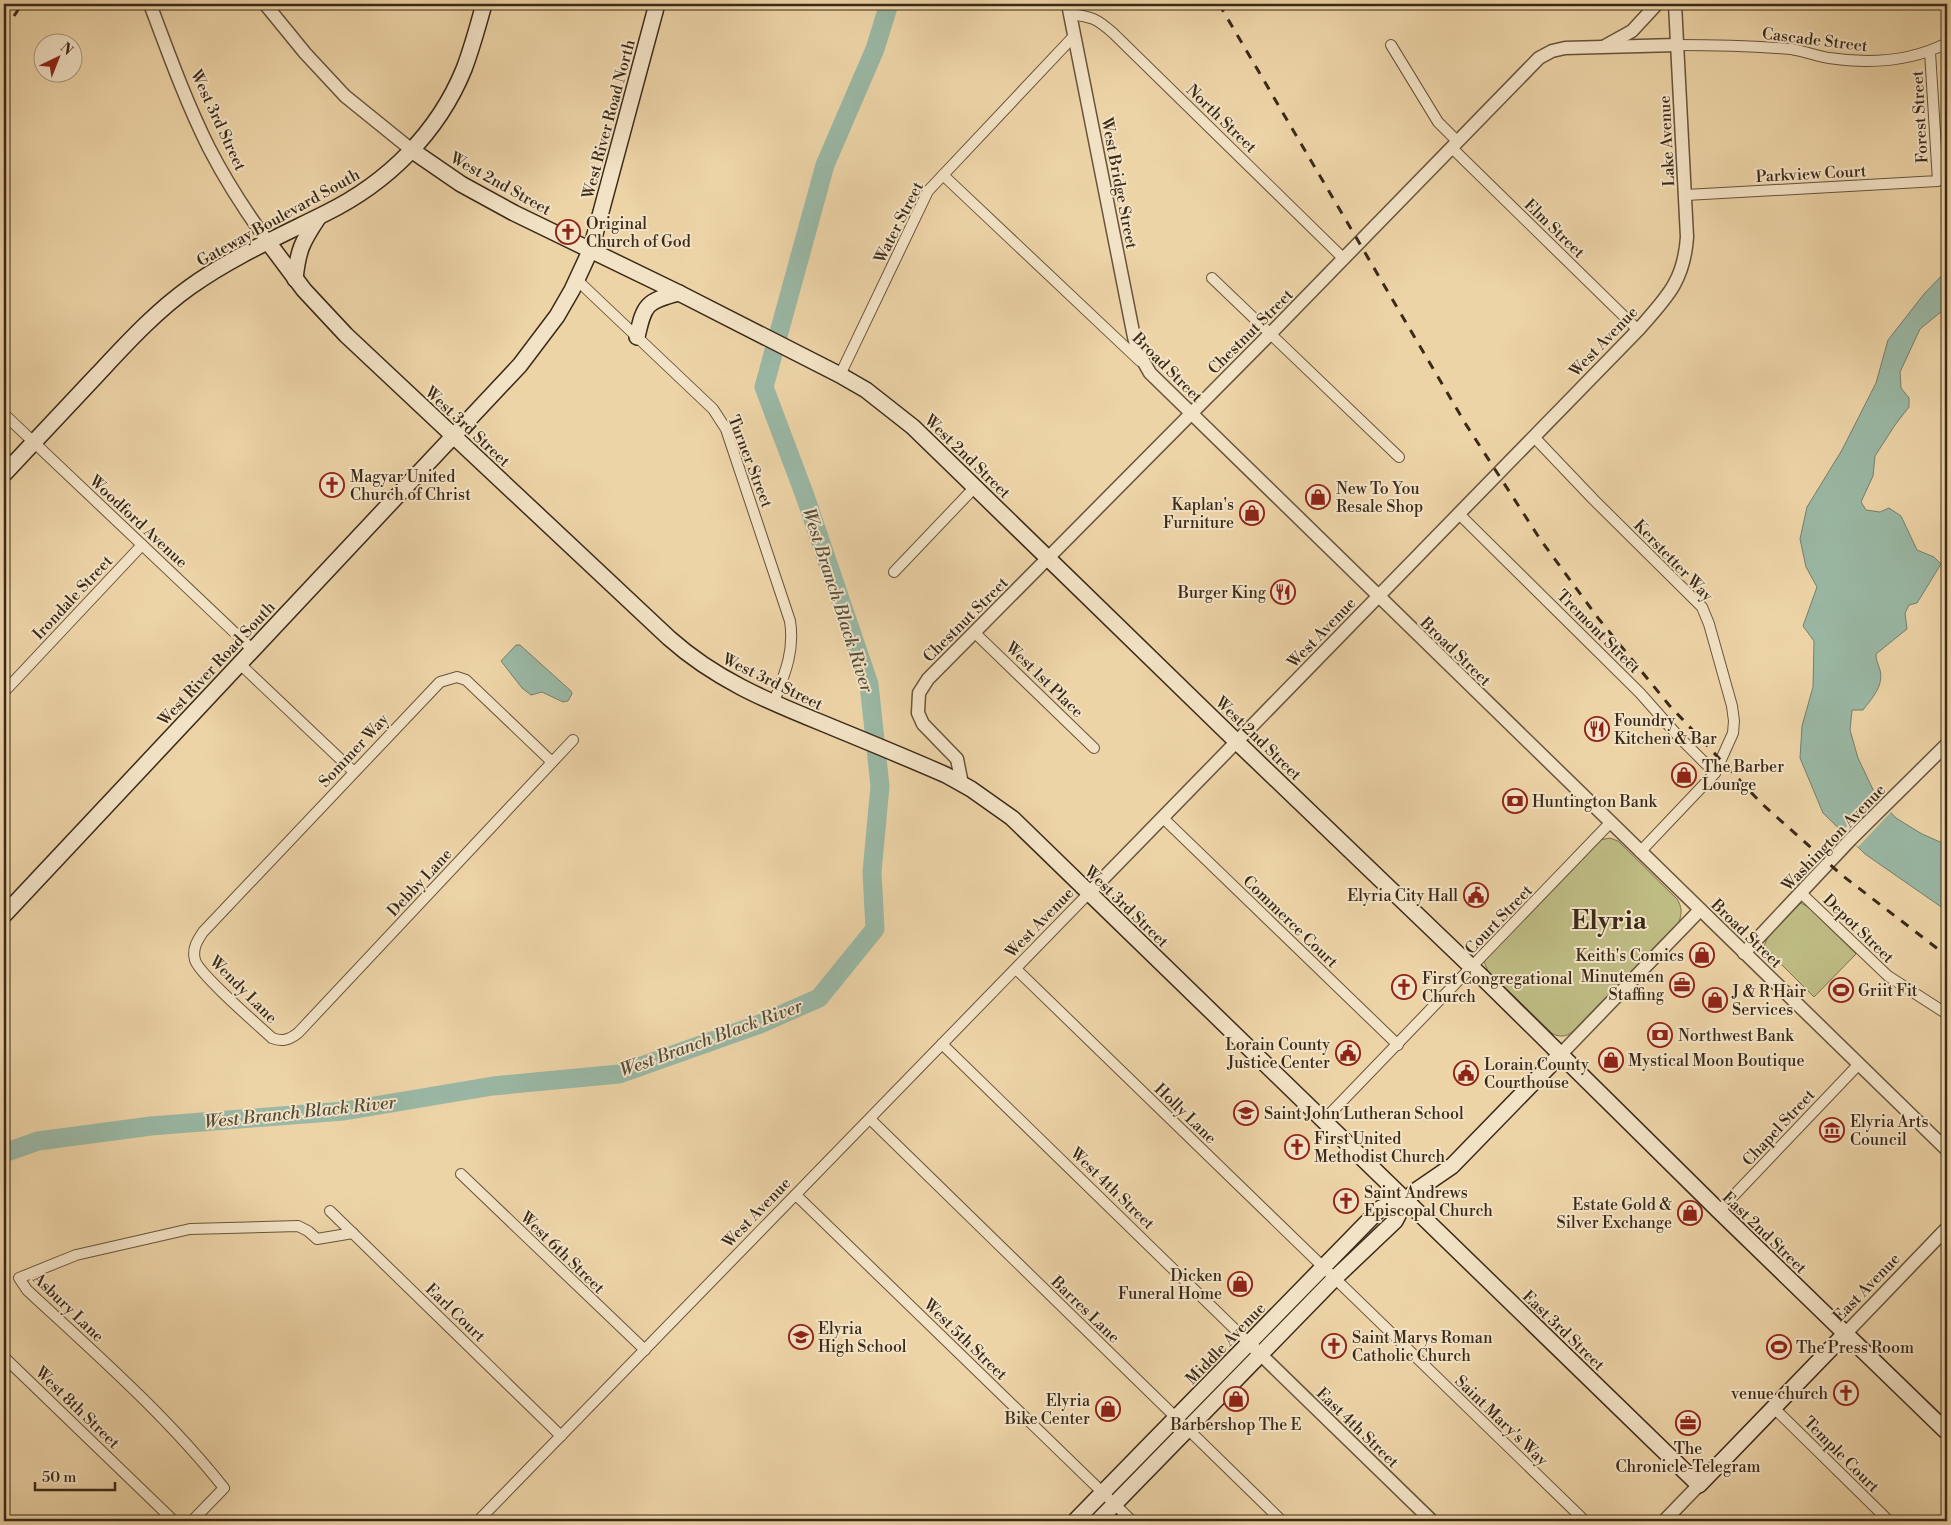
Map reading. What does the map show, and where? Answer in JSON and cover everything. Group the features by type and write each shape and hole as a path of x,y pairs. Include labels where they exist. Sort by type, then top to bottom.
{"main road":[{"name":"Gateway Boulevard South","path":"4,474 134,336 161,310 190,287 222,266 350,201 370,188 412,151 440,114 460,78 472,48 484,4"},
{"name":"West River Road North","path":"454,436 540,341 557,316 577,280 591,250 657,4"},
{"name":"West 2nd Street","path":"412,151 461,184 514,213 679,293 840,375 866,390 900,416 1561,1054"},
{"path":"295,279 301,244 319,217"},
{"name":"West 3rd Street","path":"268,242 295,279 346,335 675,644 714,673 738,687 773,704 922,764 983,796 1012,818 1406,1200"},
{"path":"637,337 642,316 649,304 679,293"},
{"name":"West River Road South","path":"4,915 454,436"},
{"name":"Middle Avenue","path":"1098,1521 1261,1355 1381,1208 1406,1200 1452,1166 1561,1054"},
{"name":"East 2nd Street","path":"1561,1054 1719,1211 1947,1432"},
{"name":"East 3rd Street","path":"1406,1200 1699,1485"},
{"name":"Middle Avenue","path":"1075,1521 1249,1343 1329,1273"},
{"name":"East Avenue","path":"1699,1485 1845,1334"}],"street":[{"name":"West 3rd Street","path":"150,4 183,89 209,148 239,202 268,242"},
{"name":"West 2nd Street","path":"266,4 305,52 345,96 412,151"},
{"path":"1603,47 1632,30 1657,4"},
{"name":"Lake Avenue","path":"1675,4 1686,195 1686,250 1680,276"},
{"name":"West Bridge Street","path":"1069,9 1134,337 1146,366"},
{"name":"North Street","path":"1069,9 1101,22 1344,259"},
{"name":"Water Street","path":"840,375 926,196 943,175 1074,36"},
{"name":"Cascade Street","path":"1677,45 1737,45 1794,50 1828,58 1862,61 1900,60 1930,52 1947,43"},
{"name":"Elm Street","path":"1391,45 1438,122 1455,145 1638,330"},
{"name":"Chestnut Street","path":"962,784 957,759 923,724 918,713 917,702 923,684 1271,334 1539,58 1552,51 1565,48 1677,45"},
{"name":"Forest Street","path":"1930,52 1938,181"},
{"name":"Broad Street","path":"943,175 1146,366 1157,381 1947,1150"},
{"name":"Parkview Court","path":"1686,195 1938,181"},
{"name":"West Avenue","path":"485,1519 561,1436 644,1350 1638,330 1670,294 1680,276"},
{"path":"1212,278 1399,457"},
{"name":"Turner Street","path":"577,280 713,409 726,429 784,598 790,621 792,638 790,657 773,704"},
{"name":"Woodford Avenue","path":"4,414 253,650"},
{"name":"Kerstetter Way","path":"1534,437 1594,500 1693,598 1705,613 1724,676 1734,721 1732,733 1715,773 1640,852"},
{"path":"894,572 975,487"},
{"name":"Tremont Street","path":"1459,514 1634,686 1679,737 1715,773"},
{"name":"Irondale Street","path":"4,692 142,545"},
{"name":"West 1st Place","path":"975,633 1094,748"},
{"path":"240,664 354,772"},
{"name":"Sommer Way","path":"194,950 196,942 204,932 436,684 443,680 460,677 469,683 552,762"},
{"name":"Debby Lane","path":"283,1040 298,1033 573,740"},
{"name":"Washington Avenue","path":"1744,953 1850,840 1947,744"},
{"name":"Commerce Court","path":"1163,818 1398,1045"},
{"name":"Court Street","path":"1323,1121 1610,823"},
{"name":"Depot Street","path":"1801,893 1888,976 1947,1014"},
{"name":"Middle Avenue","path":"1561,1054 1700,910"},
{"name":"Wendy Lane","path":"194,950 196,963 201,971 272,1038 283,1040"},
{"name":"Holly Lane","path":"1016,969 1329,1273"},
{"name":"West 4th Street","path":"942,1044 1261,1355"},
{"name":"Chapel Street","path":"1719,1211 1859,1064"},
{"name":"Barres Lane","path":"870,1119 1282,1521"},
{"name":"West 6th Street","path":"461,1174 644,1350"},
{"name":"West 5th Street","path":"796,1195 1132,1521"},
{"name":"Earl Court","path":"330,1210 561,1436"},
{"name":"Asbury Lane","path":"192,1521 224,1488 171,1428 27,1290 19,1278 76,1255 190,1229 293,1226 306,1229 317,1239 353,1233"},
{"name":"East Avenue","path":"1845,1334 1947,1228"},
{"name":"Saint Mary's Way","path":"1329,1273 1584,1521"},
{"name":"East 4th Street","path":"1261,1355 1432,1521"},
{"name":"West 8th Street","path":"4,1357 174,1521"},
{"name":"Temple Court","path":"1774,1408 1888,1521"},
{"name":"East Avenue","path":"1664,1521 1699,1485"}],"shaded area":[{"path":"1947,270 1947,307 1920,329 1900,372 1901,388 1909,398 1909,407 1875,456 1873,476 1861,502 1866,510 1880,512 1889,508 1901,516 1917,550 1934,557 1941,564 1917,603 1909,605 1905,613 1907,629 1876,654 1881,676 1879,687 1863,710 1852,710 1850,730 1858,758 1877,798 1896,818 1922,834 1947,845 1947,911 1865,854 1823,813 1800,758 1802,726 1813,687 1814,641 1803,626 1817,587 1806,567 1800,539 1807,507 1842,450 1876,383 1888,340 1924,294"},
{"path":"516,645 520,645 571,691 572,694 568,701 563,702 542,692 531,695 522,688 501,661"},
{"path":"1610,838 1618,841 1677,899 1681,907 1680,919 1570,1034 1558,1036 1553,1034 1488,971 1484,962 1600,840"},
{"path":"1801,903 1808,907 1856,954 1814,997 1782,965 1769,963 1764,955 1767,939 1780,923"}],"pier":[{"path":"1878,796 1892,811 1858,847 1842,831"}],"waterway":[{"name":"West Branch Black River","path":"4,1153 38,1141 151,1126 344,1111 493,1086 619,1074 760,1024 819,998 875,929 872,872 880,786 869,684 805,496 764,387 825,165 875,49 889,4"}],"railway":[{"path":"4,31 22,4"},
{"path":"1219,4 1465,423 1540,539 1598,618 1669,705 1762,804 1843,876 1947,956"}],"place":[{"name":"Original Church of God","path":"568,232"},
{"name":"Magyar United Church of Christ","path":"332,485"},
{"name":"New To You Resale Shop","path":"1318,497"},
{"name":"Kaplan's Furniture","path":"1252,513"},
{"name":"Burger King","path":"1283,592"},
{"name":"Foundry Kitchen & Bar","path":"1597,729"},
{"name":"The Barber Lounge","path":"1684,775"},
{"name":"Huntington Bank","path":"1515,801"},
{"name":"Elyria City Hall","path":"1476,895"},
{"name":"Keith's Comics","path":"1702,955"},
{"name":"Minutemen Staffing","path":"1682,985"},
{"name":"First Congregational Church","path":"1404,987"},
{"name":"Griit Fit","path":"1841,990"},
{"name":"J & R Hair Services","path":"1715,1000"},
{"name":"Northwest Bank","path":"1660,1035"},
{"name":"Lorain County Justice Center","path":"1348,1053"},
{"name":"Mystical Moon Boutique","path":"1611,1060"},
{"name":"Lorain County Courthouse","path":"1466,1073"},
{"name":"Saint John Lutheran School","path":"1246,1113"},
{"name":"Elyria Arts Council","path":"1832,1130"},
{"name":"First United Methodist Church","path":"1297,1147"},
{"name":"Saint Andrews Episcopal Church","path":"1346,1201"},
{"name":"Estate Gold & Silver Exchange","path":"1690,1213"},
{"name":"Dicken Funeral Home","path":"1240,1284"},
{"name":"Elyria High School","path":"801,1337"},
{"name":"Saint Marys Roman Catholic Church","path":"1334,1346"},
{"name":"The Press Room","path":"1779,1347"},
{"name":"venue church","path":"1846,1393"},
{"name":"Barbershop The E","path":"1236,1399"},
{"name":"Elyria Bike Center","path":"1108,1409"},
{"name":"The Chronicle-Telegram","path":"1688,1423"}],"district":[{"name":"Elyria","path":"1609,920"}]}
